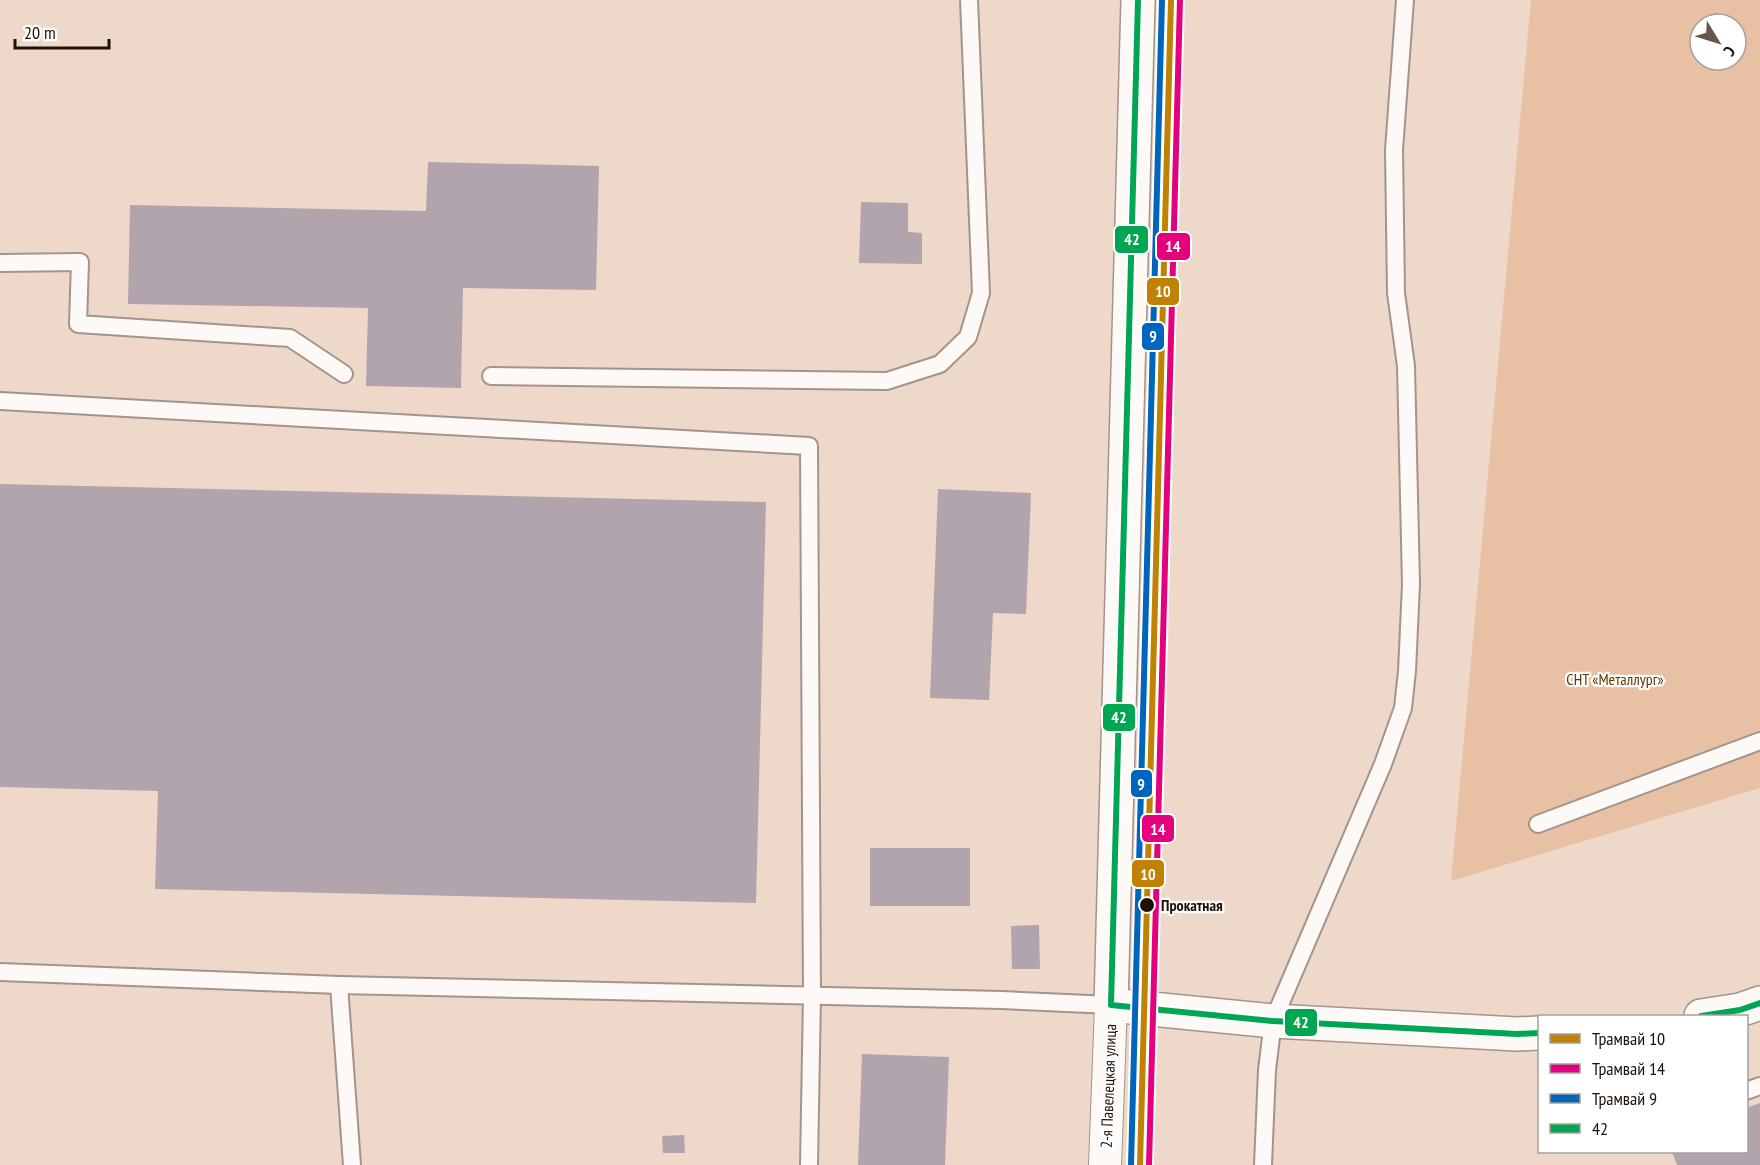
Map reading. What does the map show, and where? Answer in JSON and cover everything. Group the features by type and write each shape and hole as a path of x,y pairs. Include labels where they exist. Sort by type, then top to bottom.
{"main road":[{"name":"2-я Павелецкая улица","path":"1111,1005 1138,0"},
{"path":"1712,1015 1740,1010 1760,1003"},
{"path":"1111,1005 1272,1021 1517,1034 1538,1033"}],"street":[{"name":"2-я Павелецкая улица","path":"1105,1165 1111,1005"}],"lane":[{"path":"490,376 887,381 940,364 968,337 981,293 969,0"},
{"path":"1263,1165 1267,1070 1272,1021 1383,764 1403,708 1411,584 1406,366 1396,293 1394,150 1405,0"},
{"path":"0,263 80,262 78,324 290,338 344,374"},
{"path":"0,401 809,446 812,995 809,1165"},
{"path":"1538,824 1760,741"},
{"path":"0,972 339,985 812,995 1111,1005"},
{"path":"339,985 352,1165"}],"green space":[{"name":"СНТ «Металлург»","path":"1531,0 1760,0 1760,788 1451,881"}],"building":[{"path":"428,162 599,166 596,290 463,288 461,388 366,386 368,308 128,304 130,205 426,211"},
{"path":"861,202 908,203 908,232 922,233 922,264 859,263"},
{"path":"0,484 766,502 756,903 155,889 158,791 0,787"},
{"path":"938,489 1031,493 1026,614 993,613 989,700 930,698"},
{"path":"870,848 970,848 970,906 870,906"},
{"path":"1039,925 1040,969 1012,969 1011,926"},
{"path":"862,1054 949,1057 945,1165 858,1165"},
{"path":"1760,1103 1760,1165 1677,1165 1672,1153 1748,1153 1748,1107"},
{"path":"684,1135 685,1153 663,1153 662,1136"}],"tram line":[{"name":"9","path":"1131,1165 1162,0"},
{"name":"10","path":"1140,1165 1171,0"},
{"name":"14","path":"1149,1165 1180,0"}],"transit line":[{"name":"42","path":"1138,0 1111,1005 1273,1021 1517,1034 1538,1033"},
{"name":"42","path":"1708,1015 1740,1010 1760,1003"}],"place":[{"name":"Прокатная","path":"1147,905"}]}
